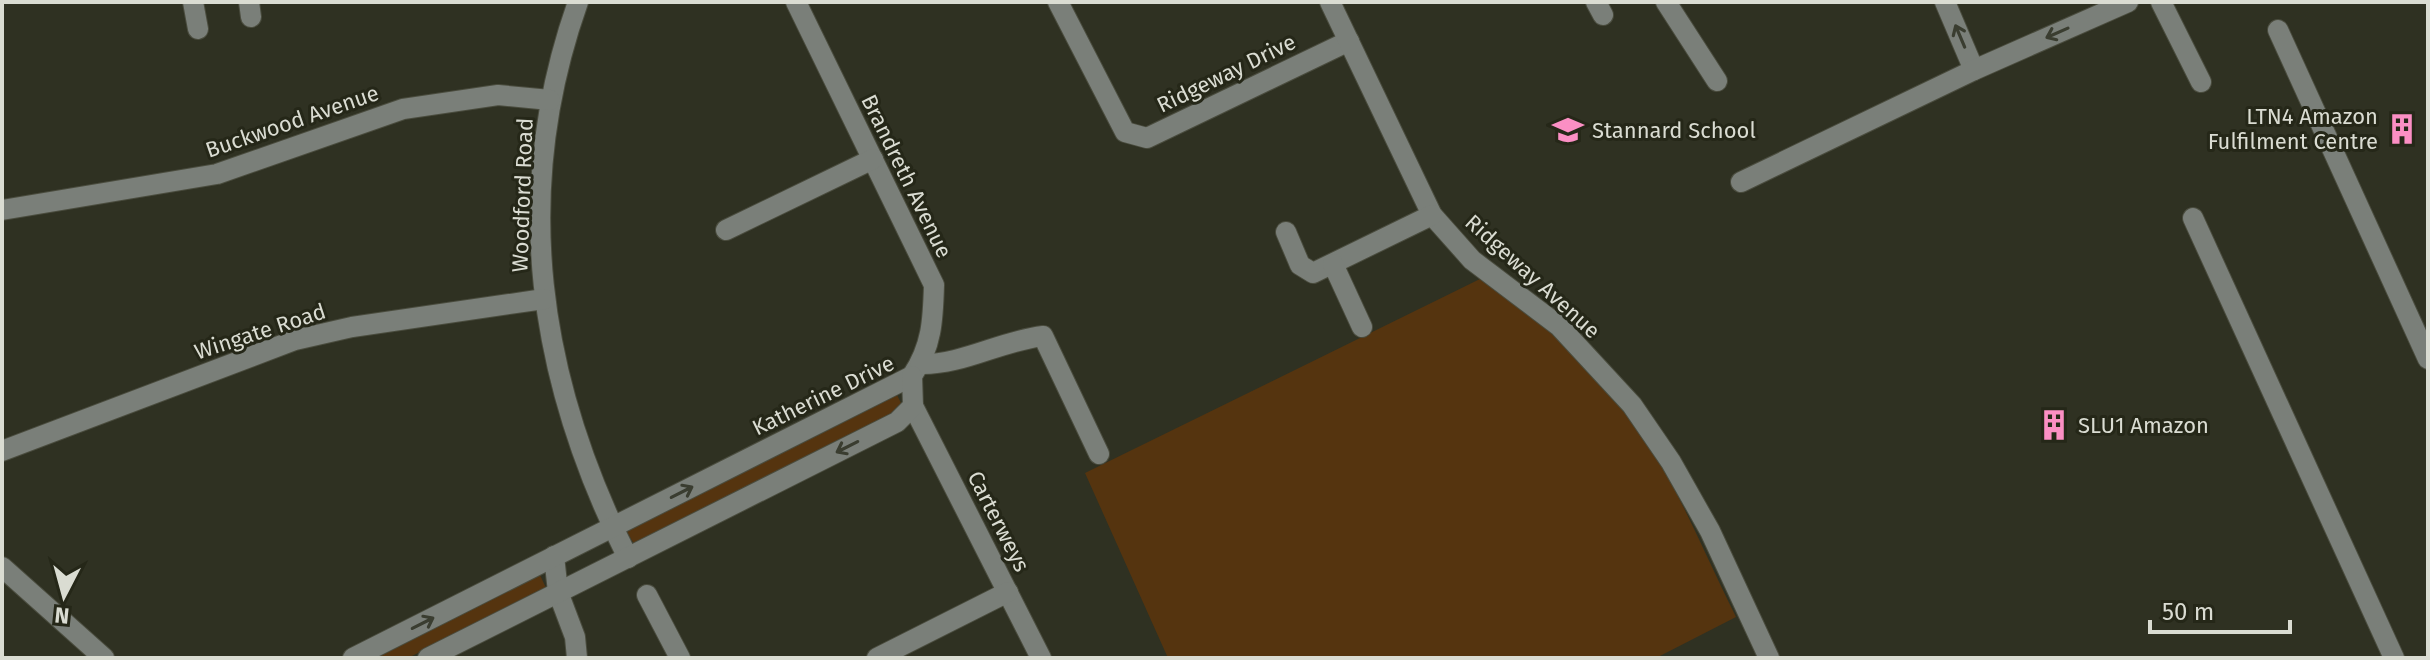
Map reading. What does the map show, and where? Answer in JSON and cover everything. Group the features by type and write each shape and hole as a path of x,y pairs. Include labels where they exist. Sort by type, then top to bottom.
{"street":[{"path":"193,2 198,29"},
{"name":"Woodford Road","path":"578,2 560,52 550,100 542,172 539,251 554,358 578,438 612,527"},
{"name":"Brandreth Avenue","path":"796,2 934,285 933,328 916,370"},
{"name":"Ridgeway Drive","path":"1058,2 1125,132 1147,138 1349,41"},
{"name":"Ridgeway Avenue","path":"1330,2 1432,215 1472,260 1559,326 1632,405 1671,462 1710,531 1769,658"},
{"path":"1666,2 1717,81"},
{"path":"1945,2 1974,70"},
{"path":"1741,182 1974,70 2128,2"},
{"path":"2161,2 2201,82"},
{"path":"2278,30 2428,359"},
{"name":"Buckwood Avenue","path":"2,210 217,174 403,109 498,95 550,100"},
{"path":"726,230 873,159"},
{"path":"1286,232 1300,265 1313,273 1432,215"},
{"path":"2193,218 2394,658"},
{"path":"1333,264 1362,327"},
{"name":"Wingate Road","path":"2,451 295,340 352,327 544,299"},
{"path":"916,370 943,365 1025,338 1043,336 1099,454"},
{"name":"Katherine Drive","path":"913,406 916,370"},
{"name":"Katherine Drive","path":"353,658 916,370"},
{"path":"428,658 897,422 913,406"},
{"name":"Carterweys","path":"913,406 1041,658"},
{"path":"612,527 628,558"},
{"path":"554,556 558,592 575,637 577,658"},
{"path":"2,567 104,658"},
{"path":"877,658 1008,592"},
{"path":"647,595 680,658"}],"shaded area":[{"path":"1482,278 1571,350 1604,383 1637,425 1683,506 1736,617 1656,658 1168,658 1085,473"},
{"path":"897,395 904,409 634,544 626,530"},
{"path":"540,575 546,588 408,658 373,658"}],"place":[{"name":"LTN4 Amazon Fulfilment Centre","path":"2402,129"},
{"name":"Stannard School","path":"1568,130"},
{"name":"SLU1 Amazon","path":"2054,425"}]}
